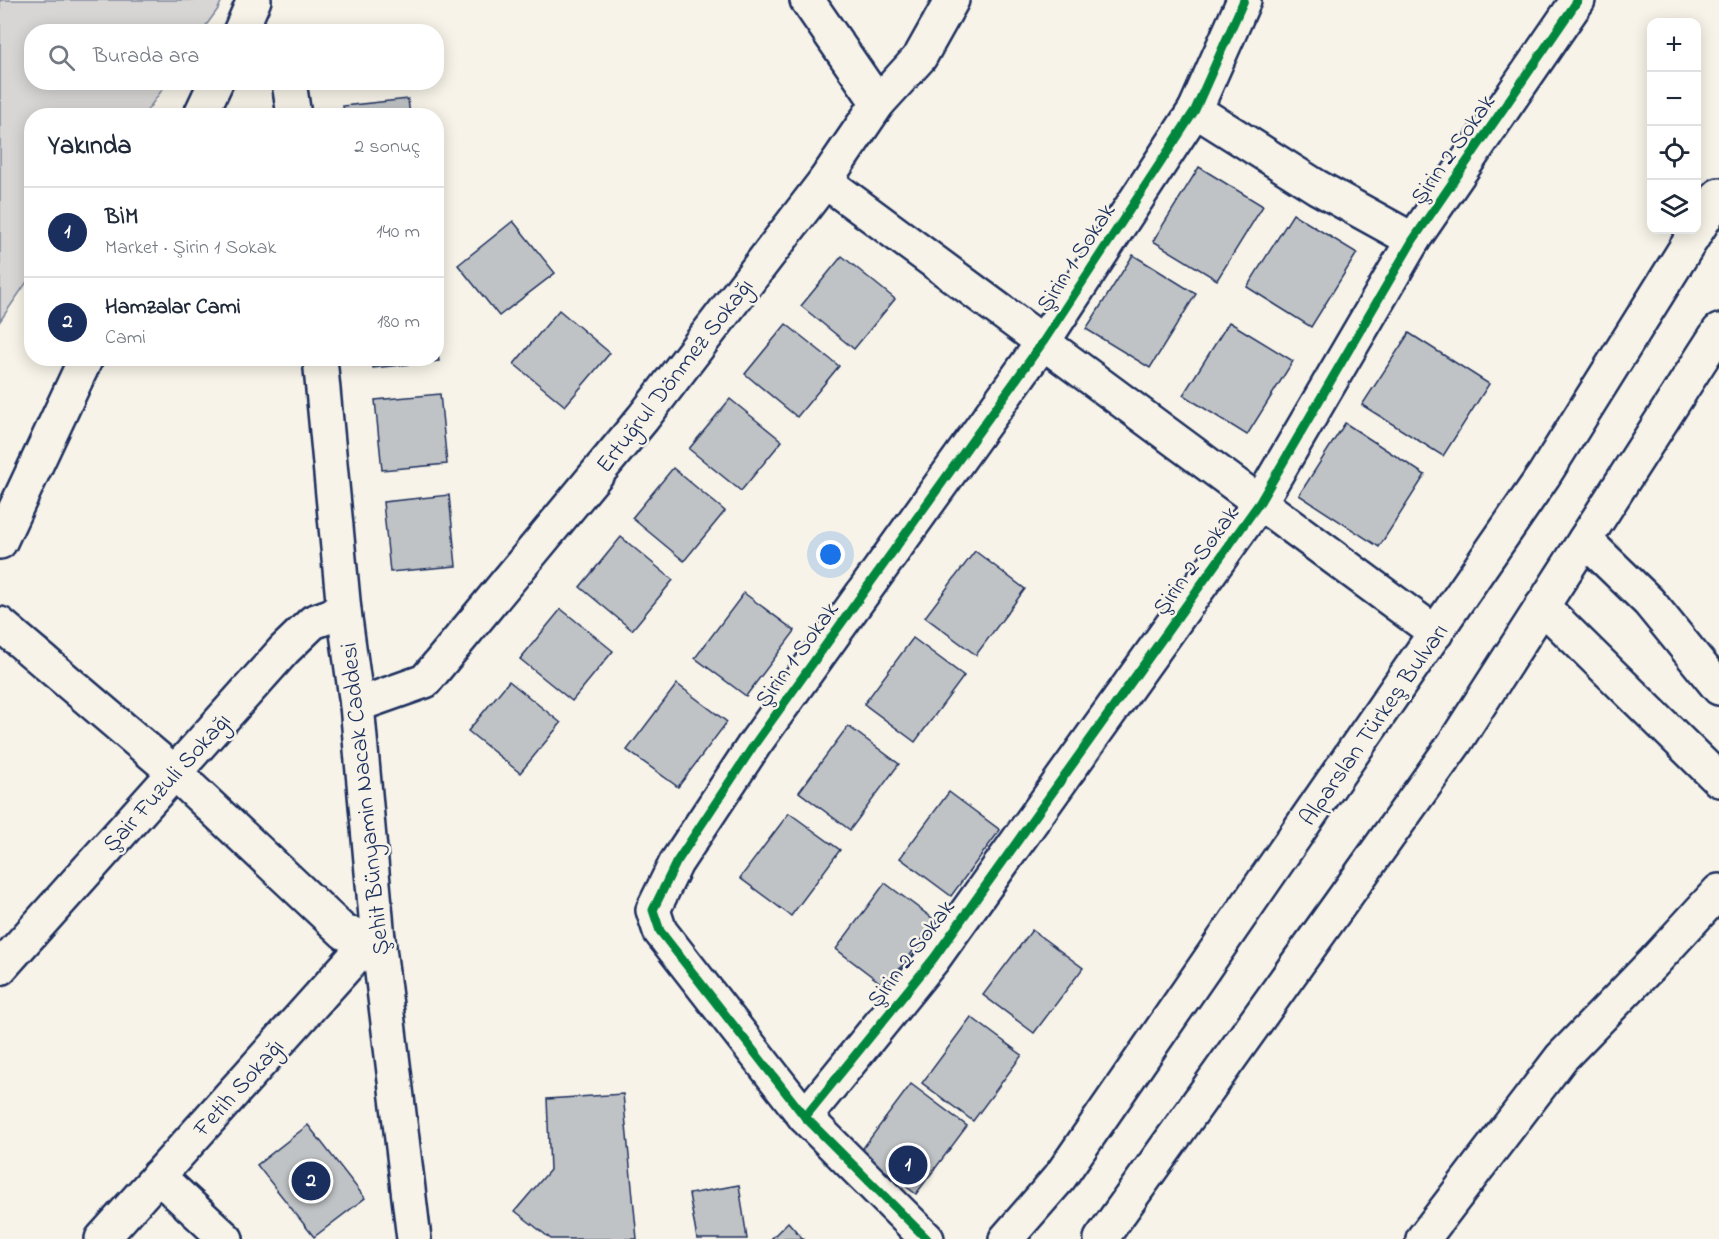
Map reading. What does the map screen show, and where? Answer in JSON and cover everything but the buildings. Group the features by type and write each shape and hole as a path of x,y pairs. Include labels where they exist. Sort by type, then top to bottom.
{"main road":[{"path":"807,0 878,103"},
{"name":"Ertuğrul Dönmez Sokağı","path":"357,705 425,681 643,418 825,181 878,103 920,57 952,0"},
{"name":"Şirin 1 Sokak","path":"927,1239 805,1117 660,931 653,910 676,863 754,746 1043,342 1195,110 1244,0"},
{"name":"Şirin 2 Sokak","path":"805,1117 934,958 1260,502 1413,240 1578,0"},
{"path":"204,108 212,90"},
{"path":"290,90 293,108"},
{"path":"1195,110 1317,187 1413,240"},
{"path":"825,181 1436,633"},
{"name":"Alparslan Türkeş Bulvarı","path":"1006,1239 1060,1177 1544,475 1719,195"},
{"path":"1101,1239 1454,744 1719,330"},
{"path":"0,542 82,366"},
{"name":"Şehit Bünyamin Nacak Caddesi","path":"321,366 344,611 357,705 378,939 414,1239"},
{"path":"1585,540 1649,602 1719,688"},
{"path":"1542,606 1719,780"},
{"name":"Şair Fuzuli Sokağı","path":"0,968 284,650 313,622 344,611"},
{"path":"0,624 175,773 345,933 378,939"},
{"path":"1423,1239 1560,1058 1653,963 1719,891"},
{"name":"Fetih Sokağı","path":"102,1239 353,959 378,939"},
{"path":"158,1176 226,1239"}],"shaded area":[{"path":"0,0 222,0 207,24 24,24 24,90 162,90 149,108 24,108 24,286 0,321"}],"cycle path":[{"path":"927,1239 805,1117 660,931 653,910 676,863 754,745 1043,342 1195,110 1244,0"},
{"path":"805,1117 934,958 1260,502 1413,240 1578,0"}],"place":[{"name":"BİM","path":"908,1165"},
{"name":"Hamzalar Cami","path":"311,1181"}]}
